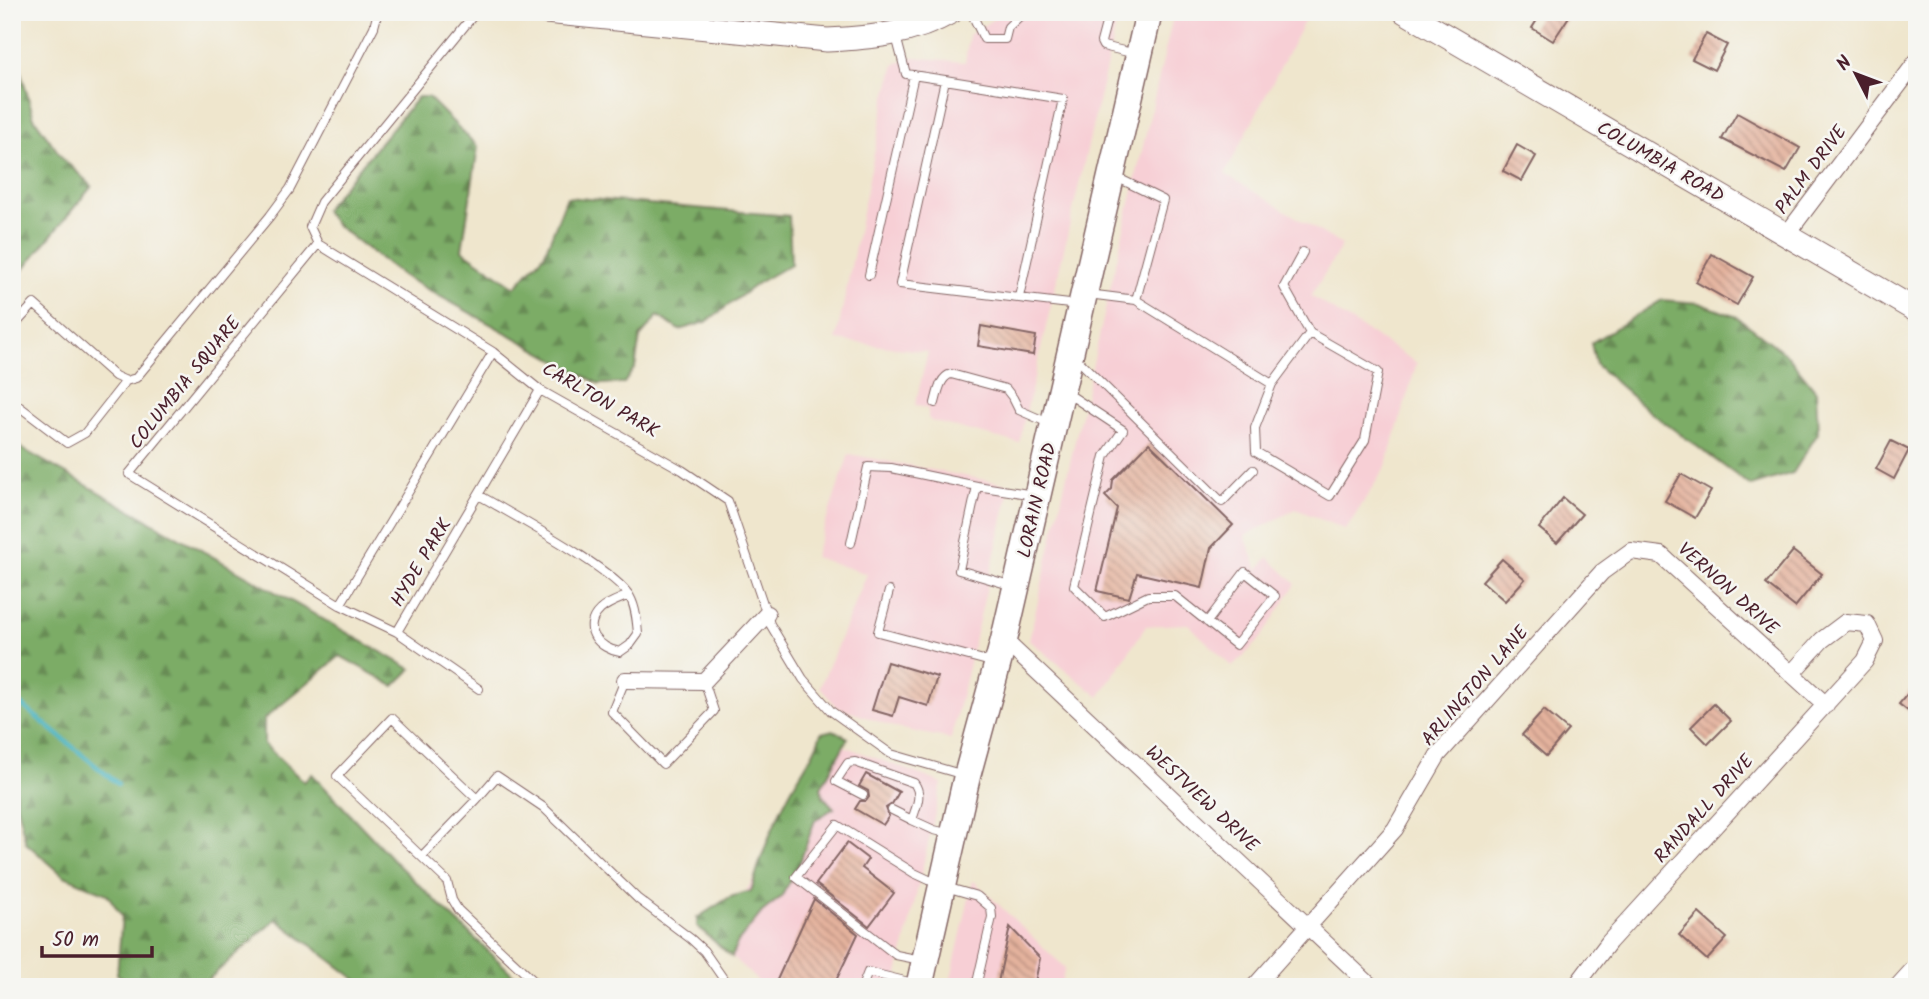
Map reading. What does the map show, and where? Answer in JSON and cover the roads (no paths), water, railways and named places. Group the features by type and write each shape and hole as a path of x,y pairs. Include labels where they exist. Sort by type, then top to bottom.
{"main road":[{"name":"LORAIN ROAD","path":"921,977 967,776 1001,652 1149,12"}],"street":[{"path":"545,12 702,25 827,40 895,33 937,20 951,12"},
{"name":"COLUMBIA ROAD","path":"1405,12 1917,311"},
{"name":"PALM DRIVE","path":"1787,234 1917,61"},
{"name":"VERNON DRIVE","path":"1631,551 1661,555 1826,705"},
{"name":"ARLINGTON LANE","path":"1254,987 1395,829 1438,755 1602,572 1631,551"},
{"path":"625,680 704,681 767,614"},
{"name":"RANDALL DRIVE","path":"1575,987 1609,942 1865,662 1875,640 1867,625 1846,622 1822,640 1792,673"},
{"name":"WESTVIEW DRIVE","path":"1001,652 1310,926 1372,987"},
{"path":"1897,987 1917,965"}],"lane":[{"path":"12,401 67,443 85,433 126,381 143,371 289,189 374,27 377,12"},
{"path":"318,244 310,227 321,202 475,12"},
{"path":"971,12 984,38 1005,39 1008,27 1024,12"},
{"path":"1090,12 1109,14 1101,42 1103,46 1139,55"},
{"path":"895,33 904,72 1063,99 1019,297"},
{"path":"869,275 914,75"},
{"path":"945,80 900,284 1019,297 1136,300 1272,384"},
{"path":"1111,175 1163,200 1136,300"},
{"name":"CARLTON PARK","path":"318,244 493,352 540,390 682,470 728,500 770,625 803,679 831,711 891,754 967,776"},
{"name":"COLUMBIA SQUARE","path":"318,244 129,474 340,605"},
{"path":"1303,252 1283,287 1310,333 1378,372 1365,440 1330,496 1256,452 1255,428 1272,384 1310,333"},
{"path":"12,328 34,304 115,376 126,381"},
{"path":"397,632 340,605 493,352"},
{"path":"1070,353 1222,502 1253,470"},
{"path":"935,402 941,383 946,375 951,374 1006,389 1019,410 1054,425"},
{"path":"1062,389 1123,430 1105,456 1074,586 1104,617 1148,596 1175,596 1207,622 1236,645 1275,596 1245,572 1207,622"},
{"name":"HYDE PARK","path":"479,689 397,632 540,390"},
{"path":"851,543 868,467 891,468 1037,496"},
{"path":"977,486 959,570 1016,587"},
{"path":"479,495 604,571 629,595 634,607 638,634 630,645 620,652 607,650 598,642 592,631 593,620 600,609 629,595"},
{"path":"889,591 878,632 1001,652"},
{"path":"625,680 612,712 663,764 714,710 704,681"},
{"path":"477,799 392,718 337,776 447,881 458,910 540,987"},
{"path":"863,795 836,781 848,763 855,762 914,783 919,790 919,798 912,820"},
{"path":"422,856 497,776 543,807 638,899 697,945 729,987"},
{"path":"892,810 934,830 954,835"},
{"path":"921,977 796,877 836,825 914,873 942,886 977,896 990,908 992,917 976,987"},
{"path":"862,987 868,972 921,977"}],"waterway":[{"path":"12,697 118,784"}]}
